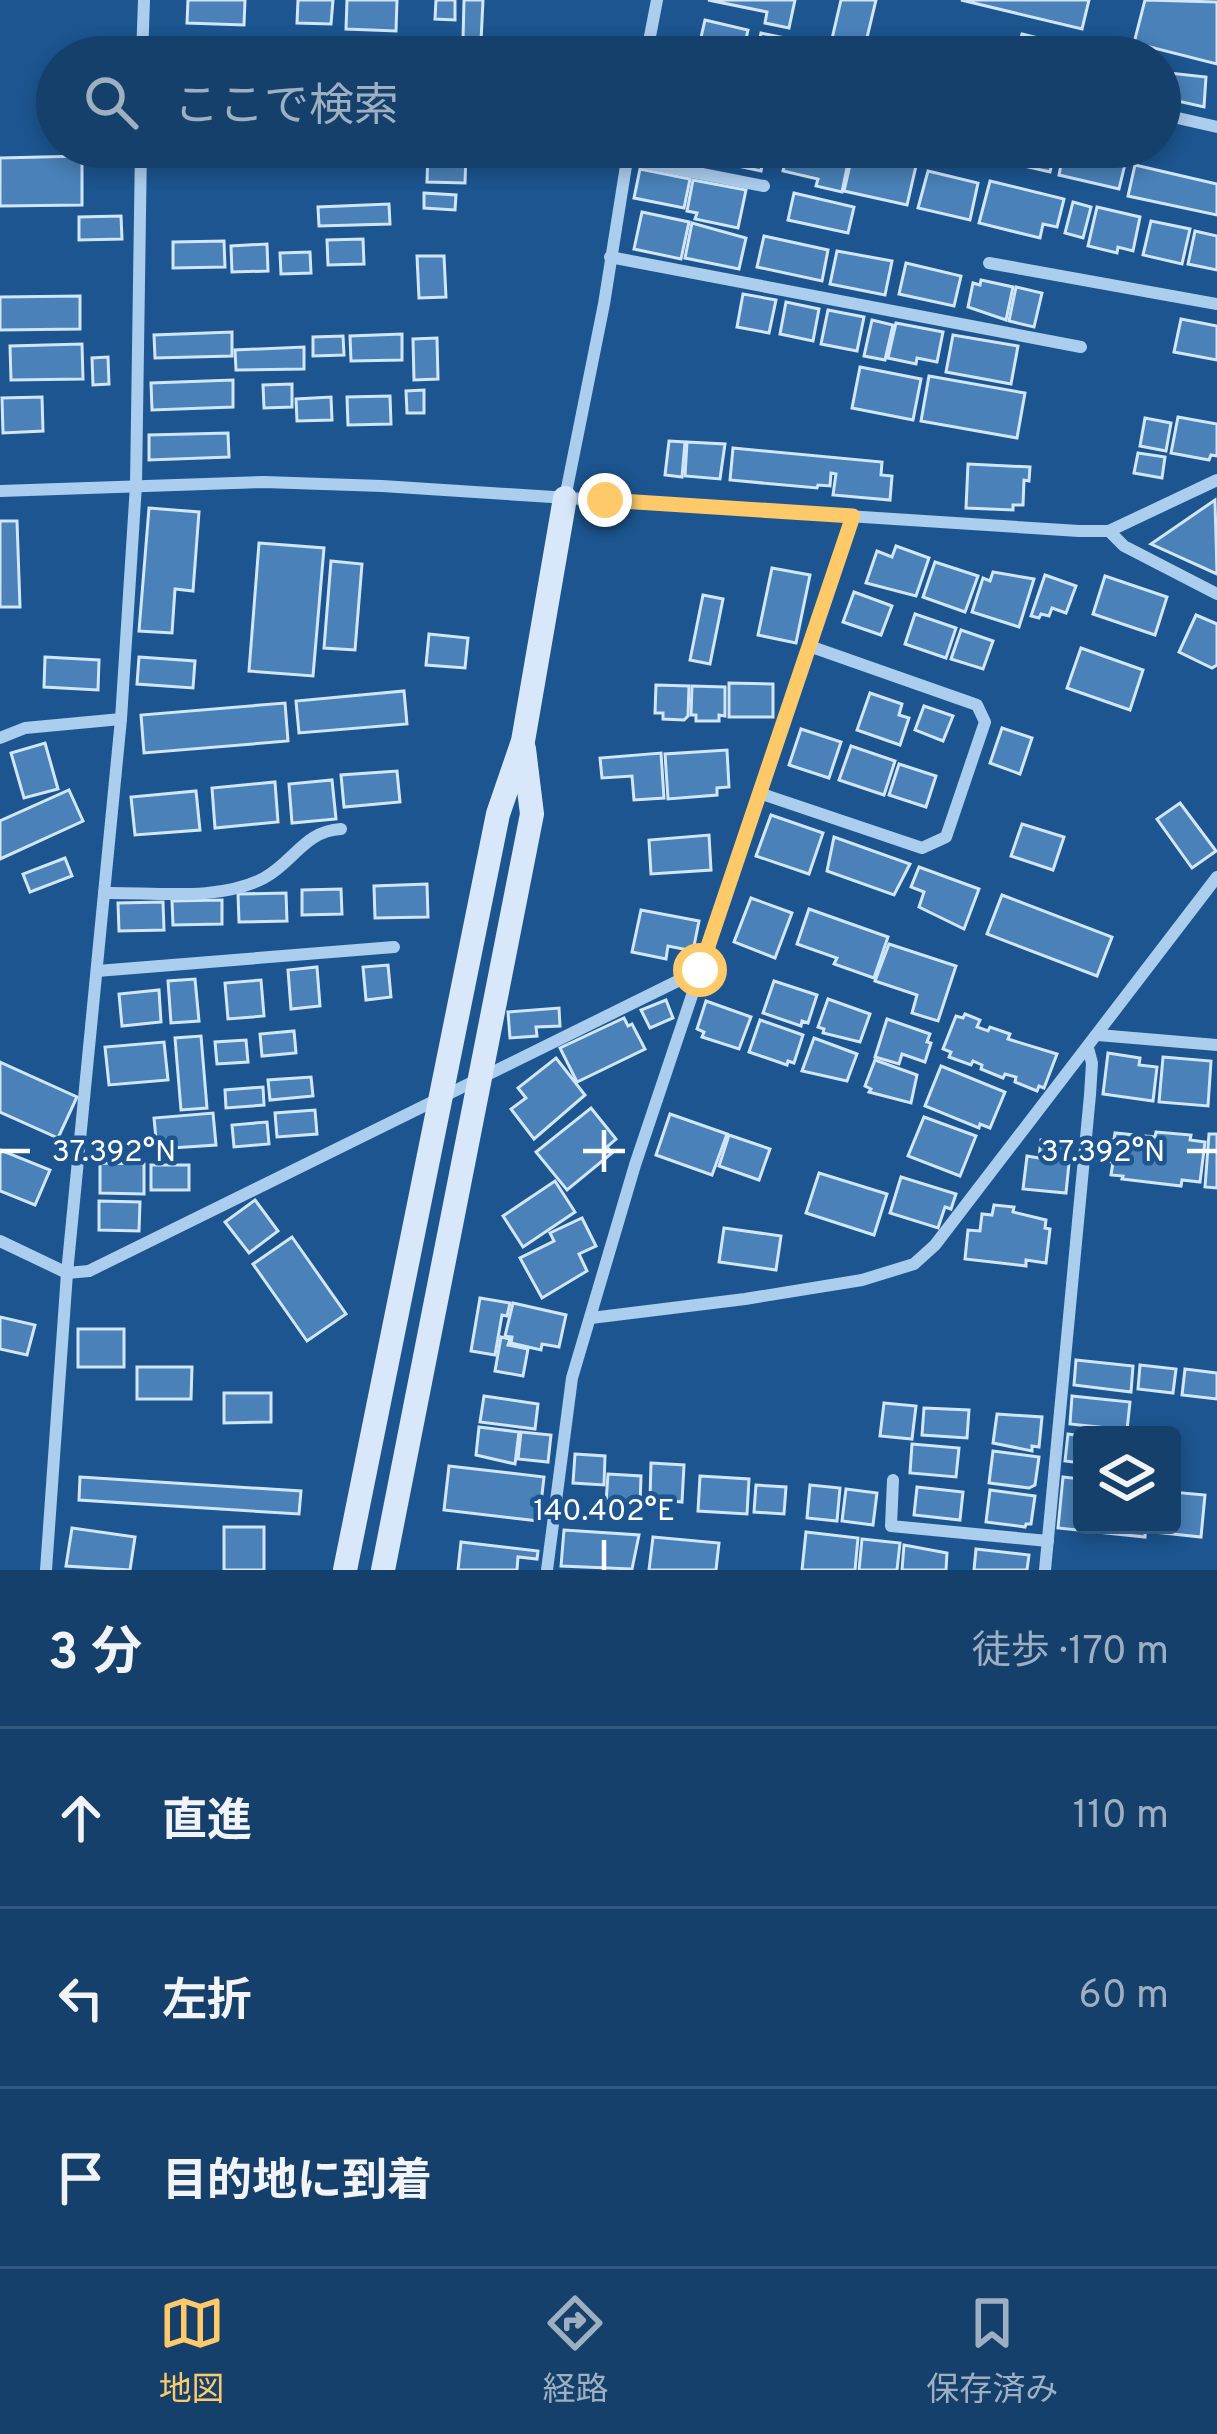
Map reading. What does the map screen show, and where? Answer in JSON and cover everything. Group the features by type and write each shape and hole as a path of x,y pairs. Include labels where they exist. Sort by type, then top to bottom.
{"street":[{"path":"142,36 143,0"},
{"path":"650,36 657,0"},
{"path":"1181,119 1217,127"},
{"path":"46,1570 67,1273 121,719 136,485 140,168"},
{"path":"345,1570 498,814 524,741 625,168"},
{"path":"690,168 764,186"},
{"path":"610,257 1082,347"},
{"path":"989,263 1217,304"},
{"path":"0,491 264,482 1028,530 1109,531 1217,479"},
{"path":"547,1570 572,1378 635,1165 853,516"},
{"path":"1109,531 1124,546 1217,594"},
{"path":"759,793 922,848 946,837 985,722 977,705 812,647"},
{"path":"0,738 25,728 121,719"},
{"path":"383,1570 532,814 524,741"},
{"path":"104,893 221,890 260,880 317,832 341,829"},
{"path":"590,1318 862,1280 914,1264 935,1245 1217,877"},
{"path":"97,971 394,947"},
{"path":"0,1241 67,1273 88,1271 700,970"},
{"path":"1098,1035 1217,1045"},
{"path":"1045,1570 1090,1095 1088,1048"},
{"path":"893,1480 891,1526 1048,1541"}],"building":[{"path":"188,0 245,0 244,25 187,23"},
{"path":"298,0 333,0 331,24 297,23"},
{"path":"347,0 397,0 396,31 346,29"},
{"path":"436,0 455,0 455,20 435,19"},
{"path":"464,0 483,0 481,36 463,36"},
{"path":"708,0 795,0 789,28 765,23 767,12"},
{"path":"841,0 876,0 867,36 833,36"},
{"path":"961,0 1089,0 1082,29"},
{"path":"1145,0 1217,2 1217,64 1181,55 1181,36 1136,36"},
{"path":"705,20 748,30 747,36 701,36"},
{"path":"1181,74 1206,77 1204,107 1181,102"},
{"path":"36,157 36,168 82,168 82,205 0,206 0,158"},
{"path":"427,168 466,168 465,183 427,182"},
{"path":"847,168 842,192 816,186 818,179 783,171"},
{"path":"849,168 916,168 907,205 844,191"},
{"path":"1060,168 1124,168 1119,189 1059,175"},
{"path":"1134,168 1148,168 1217,184 1217,215 1128,196"},
{"path":"640,169 690,179 684,208 634,198"},
{"path":"928,171 978,183 970,220 918,208"},
{"path":"693,180 746,190 738,228 695,219 697,213 687,211"},
{"path":"990,181 1064,199 1057,227 1043,224 1040,238 979,223"},
{"path":"424,193 456,195 455,210 424,208"},
{"path":"794,193 854,207 848,233 788,220"},
{"path":"1073,202 1091,207 1083,238 1065,233"},
{"path":"389,204 390,224 319,226 318,207"},
{"path":"1097,207 1140,217 1133,251 1118,247 1117,253 1088,246"},
{"path":"642,212 689,222 681,259 634,249"},
{"path":"121,216 122,239 79,240 79,217"},
{"path":"1151,221 1190,229 1182,264 1143,255"},
{"path":"692,223 746,238 739,269 685,258"},
{"path":"1195,231 1217,236 1217,270 1188,264"},
{"path":"764,236 828,250 822,281 757,267"},
{"path":"363,239 364,264 328,265 327,240"},
{"path":"224,241 225,267 173,268 173,242"},
{"path":"267,244 268,271 232,272 231,246"},
{"path":"837,251 892,261 885,295 830,284"},
{"path":"310,252 311,273 281,274 280,253"},
{"path":"417,256 444,256 446,297 419,298"},
{"path":"906,263 961,276 954,306 899,294"},
{"path":"981,280 1013,287 1006,320 968,307 973,283 980,285"},
{"path":"1016,287 1042,293 1034,327 1009,321"},
{"path":"743,294 776,300 769,333 737,327"},
{"path":"80,296 80,329 0,330 0,297"},
{"path":"786,302 819,309 813,341 780,334"},
{"path":"828,310 864,317 857,351 821,344"},
{"path":"1181,319 1217,326 1217,360 1174,352"},
{"path":"872,320 893,325 885,360 864,356"},
{"path":"896,323 943,332 937,362 917,358 916,364 888,358"},
{"path":"232,332 232,356 155,358 154,335"},
{"path":"402,334 402,360 351,361 350,336"},
{"path":"953,335 1018,346 1011,384 946,372"},
{"path":"343,336 344,355 313,356 313,337"},
{"path":"437,338 438,379 414,380 413,339"},
{"path":"82,344 83,379 11,380 10,346"},
{"path":"304,347 304,369 236,370 235,350"},
{"path":"108,357 109,384 93,385 92,358"},
{"path":"860,367 921,379 913,420 852,408"},
{"path":"929,376 1025,393 1017,438 921,421"},
{"path":"233,380 233,407 152,410 151,383"},
{"path":"292,384 292,407 264,408 263,385"},
{"path":"424,390 424,413 407,413 406,391"},
{"path":"390,396 391,424 348,425 347,397"},
{"path":"42,397 43,431 3,433 2,398"},
{"path":"331,397 332,420 297,421 296,399"},
{"path":"1178,417 1217,424 1217,456 1209,460 1171,453"},
{"path":"1145,418 1171,423 1166,451 1140,446"},
{"path":"228,433 229,457 149,460 149,435"},
{"path":"669,441 685,442 682,477 665,475"},
{"path":"687,442 725,444 720,479 685,476"},
{"path":"733,448 882,462 881,475 892,476 890,500 833,495 836,474 831,473 830,486 817,488 730,480"},
{"path":"1138,453 1165,457 1162,478 1134,473"},
{"path":"968,464 1030,467 1023,505 1013,505 1013,510 966,508"},
{"path":"1215,500 1217,574 1151,544"},
{"path":"149,508 199,512 193,591 175,589 172,633 139,631"},
{"path":"0,521 17,521 20,607 0,607"},
{"path":"259,543 324,548 313,676 249,671"},
{"path":"896,546 929,558 916,596 866,583 877,551 892,557"},
{"path":"331,561 362,564 355,650 324,648"},
{"path":"935,562 978,576 965,612 923,597"},
{"path":"772,568 810,575 796,643 758,635"},
{"path":"993,572 1034,579 1019,627 972,612 983,578 990,581"},
{"path":"1045,575 1076,586 1066,613 1052,608 1049,616 1039,618 1031,616"},
{"path":"1105,576 1167,597 1155,635 1093,614"},
{"path":"854,592 892,606 881,635 843,622"},
{"path":"703,595 723,599 710,664 690,660"},
{"path":"915,614 956,628 946,658 905,644"},
{"path":"1196,615 1217,624 1217,665 1212,668 1179,652"},
{"path":"961,630 993,641 983,669 951,659"},
{"path":"429,634 468,638 465,668 426,665"},
{"path":"1081,648 1143,670 1130,710 1067,688"},
{"path":"45,657 99,660 98,690 44,687"},
{"path":"139,657 195,661 193,688 137,684"},
{"path":"729,683 773,684 773,717 729,717"},
{"path":"656,685 689,686 684,720 663,719 663,713 655,713"},
{"path":"692,686 725,687 725,716 719,715 719,721 696,721 696,715 691,715"},
{"path":"404,691 407,724 299,733 296,701"},
{"path":"870,693 902,704 899,715 909,718 900,745 857,730"},
{"path":"285,703 288,741 144,753 141,715"},
{"path":"924,706 953,716 943,741 915,730"},
{"path":"1002,728 1032,738 1020,774 990,763"},
{"path":"801,729 841,742 829,778 789,765"},
{"path":"45,743 58,789 24,798 11,753"},
{"path":"851,746 895,761 884,795 839,780"},
{"path":"727,750 729,787 717,788 717,795 668,799 665,754"},
{"path":"661,753 664,798 634,800 632,776 602,778 600,758"},
{"path":"899,764 936,776 926,807 889,795"},
{"path":"397,771 400,802 344,807 341,775"},
{"path":"332,780 336,819 292,823 289,784"},
{"path":"275,782 278,822 215,828 212,788"},
{"path":"69,790 83,821 0,859 0,821"},
{"path":"196,791 200,830 135,835 131,797"},
{"path":"1180,803 1216,851 1192,868 1157,819"},
{"path":"771,815 823,833 809,874 756,856"},
{"path":"1022,824 1064,837 1053,870 1011,856"},
{"path":"709,835 711,870 651,874 649,840"},
{"path":"834,837 910,864 894,895 827,871"},
{"path":"65,858 72,876 30,892 23,874"},
{"path":"919,867 979,889 964,929 919,907 924,892 911,887"},
{"path":"427,884 428,917 375,918 374,886"},
{"path":"341,889 342,914 302,915 302,890"},
{"path":"286,893 287,921 239,922 238,894"},
{"path":"1002,895 1112,937 1097,976 987,934"},
{"path":"751,898 792,913 775,958 734,942"},
{"path":"222,900 222,924 173,925 172,901"},
{"path":"163,902 164,930 119,931 118,903"},
{"path":"809,909 888,937 874,978 797,944"},
{"path":"641,910 699,921 693,951 668,946 666,959 632,952"},
{"path":"889,944 956,966 938,1021 912,1013 917,995 875,981"},
{"path":"388,965 391,997 366,1000 363,967"},
{"path":"317,967 320,1006 291,1009 288,970"},
{"path":"195,979 199,1021 171,1023 168,981"},
{"path":"261,980 264,1016 228,1019 225,983"},
{"path":"774,981 817,995 808,1023 802,1021 801,1026 763,1013"},
{"path":"159,990 161,1022 122,1026 119,994"},
{"path":"828,999 870,1014 860,1042 823,1033 818,1027"},
{"path":"666,1000 673,1018 650,1028 641,1010"},
{"path":"706,1001 751,1017 739,1049 702,1037 704,1032 697,1029"},
{"path":"559,1008 560,1026 536,1027 537,1036 510,1038 508,1012"},
{"path":"956,1016 980,1020 977,1027 988,1031 990,1027 1010,1034 1008,1039 1057,1054 1044,1088 1039,1086 1037,1091 1015,1082 1016,1077 1005,1074 1003,1078 973,1061 971,1065 949,1057 951,1052 943,1049"},
{"path":"624,1018 645,1049 577,1082 560,1048"},
{"path":"887,1019 930,1034 925,1062 902,1054 899,1064 875,1057"},
{"path":"760,1020 803,1035 794,1063 787,1065 749,1052"},
{"path":"294,1031 296,1053 262,1056 260,1034"},
{"path":"201,1036 207,1108 181,1110 175,1038"},
{"path":"814,1038 857,1054 847,1081 802,1071"},
{"path":"246,1040 248,1062 217,1064 215,1042"},
{"path":"164,1042 168,1080 109,1085 105,1047"},
{"path":"1108,1053 1140,1058 1139,1065 1157,1067 1153,1101 1103,1094"},
{"path":"1163,1057 1211,1061 1208,1106 1159,1102"},
{"path":"556,1058 585,1095 534,1139 511,1109 526,1098 518,1088"},
{"path":"875,1060 917,1075 911,1103 869,1092 865,1086"},
{"path":"0,1062 77,1097 58,1138 0,1112"},
{"path":"941,1066 1005,1092 990,1128 925,1106"},
{"path":"311,1077 313,1096 270,1100 268,1080"},
{"path":"263,1087 264,1105 226,1108 225,1090"},
{"path":"591,1108 616,1139 607,1147 612,1153 567,1190 536,1152"},
{"path":"315,1110 317,1134 277,1137 275,1113"},
{"path":"213,1113 216,1145 157,1149 154,1118"},
{"path":"670,1114 727,1134 712,1175 656,1155"},
{"path":"924,1117 976,1136 960,1176 908,1156"},
{"path":"267,1122 269,1144 234,1147 232,1125"},
{"path":"1156,1132 1191,1135 1190,1140 1205,1142 1200,1182 1182,1180 1181,1186 1122,1179 1111,1175 1113,1162 1096,1160 1099,1139 1114,1140 1115,1133 1155,1137"},
{"path":"1209,1134 1217,1134 1217,1188 1205,1187"},
{"path":"729,1135 770,1149 759,1180 719,1166"},
{"path":"1041,1140 1071,1143 1066,1193 1023,1189 1027,1156 1039,1158"},
{"path":"0,1150 50,1170 35,1205 0,1191"},
{"path":"100,1163 144,1164 144,1194 100,1193"},
{"path":"151,1165 189,1165 189,1190 151,1190"},
{"path":"819,1173 887,1194 874,1235 806,1213"},
{"path":"901,1177 956,1194 951,1209 945,1207 938,1228 890,1213"},
{"path":"555,1181 575,1212 523,1247 503,1216"},
{"path":"255,1200 278,1231 249,1253 225,1222"},
{"path":"99,1201 140,1202 139,1231 99,1230"},
{"path":"994,1205 1014,1207 1013,1212 1046,1220 1045,1228 1050,1229 1046,1263 1026,1260 1026,1266 965,1259 968,1230 980,1231 982,1214 992,1215"},
{"path":"582,1218 596,1246 579,1254 587,1271 542,1298 520,1258 554,1241 550,1233"},
{"path":"724,1228 781,1236 776,1270 719,1262"},
{"path":"292,1237 346,1314 307,1341 253,1264"},
{"path":"480,1298 510,1303 507,1316 502,1315 495,1355 471,1351"},
{"path":"513,1303 566,1315 559,1347 542,1344 541,1350 511,1343 512,1337 505,1336"},
{"path":"0,1317 35,1325 27,1355 0,1349"},
{"path":"78,1329 124,1329 124,1367 78,1367"},
{"path":"501,1337 510,1339 508,1345 528,1349 523,1376 495,1371"},
{"path":"1076,1360 1133,1366 1131,1392 1074,1385"},
{"path":"1140,1365 1176,1369 1173,1393 1138,1389"},
{"path":"137,1367 192,1367 191,1399 137,1399"},
{"path":"1185,1369 1217,1373 1217,1399 1182,1395"},
{"path":"224,1393 271,1393 271,1422 224,1423"},
{"path":"484,1396 538,1404 535,1429 480,1422"},
{"path":"1072,1396 1130,1402 1127,1426 1070,1424"},
{"path":"884,1403 916,1406 912,1439 880,1436"},
{"path":"924,1408 969,1410 967,1438 922,1435"},
{"path":"997,1414 1042,1417 1039,1447 1032,1446 1032,1451 993,1443"},
{"path":"479,1427 519,1432 515,1464 476,1455"},
{"path":"521,1432 551,1435 548,1462 518,1459"},
{"path":"1068,1434 1073,1435 1073,1462 1065,1461"},
{"path":"912,1444 959,1448 956,1477 910,1473"},
{"path":"993,1451 1039,1457 1035,1485 989,1483"},
{"path":"575,1454 605,1456 604,1485 573,1483"},
{"path":"651,1463 684,1465 682,1502 650,1499"},
{"path":"449,1466 544,1477 539,1521 444,1510"},
{"path":"608,1474 641,1476 640,1506 606,1503"},
{"path":"700,1476 749,1479 747,1514 698,1511"},
{"path":"80,1477 301,1491 299,1514 79,1500"},
{"path":"1063,1477 1073,1478 1073,1530 1058,1528"},
{"path":"756,1485 786,1487 784,1514 754,1512"},
{"path":"810,1485 840,1488 837,1521 807,1518"},
{"path":"917,1487 963,1492 960,1520 914,1515"},
{"path":"846,1489 877,1493 873,1525 842,1521"},
{"path":"990,1490 1035,1496 1031,1524 986,1522"},
{"path":"1181,1493 1205,1495 1201,1537 1172,1534 1181,1534"},
{"path":"224,1527 264,1527 264,1570 224,1570"},
{"path":"72,1528 135,1537 130,1570 66,1566"},
{"path":"564,1530 639,1535 632,1569 561,1566"},
{"path":"806,1532 858,1538 855,1570 802,1570"},
{"path":"653,1537 719,1543 716,1570 649,1570"},
{"path":"862,1539 900,1543 897,1570 859,1570"},
{"path":"461,1542 538,1551 537,1559 518,1557 517,1570 458,1570"},
{"path":"904,1545 947,1553 946,1570 902,1570"},
{"path":"976,1549 1029,1555 1027,1570 974,1570"}],"route":[{"path":"605,500 853,516 700,970"}]}
